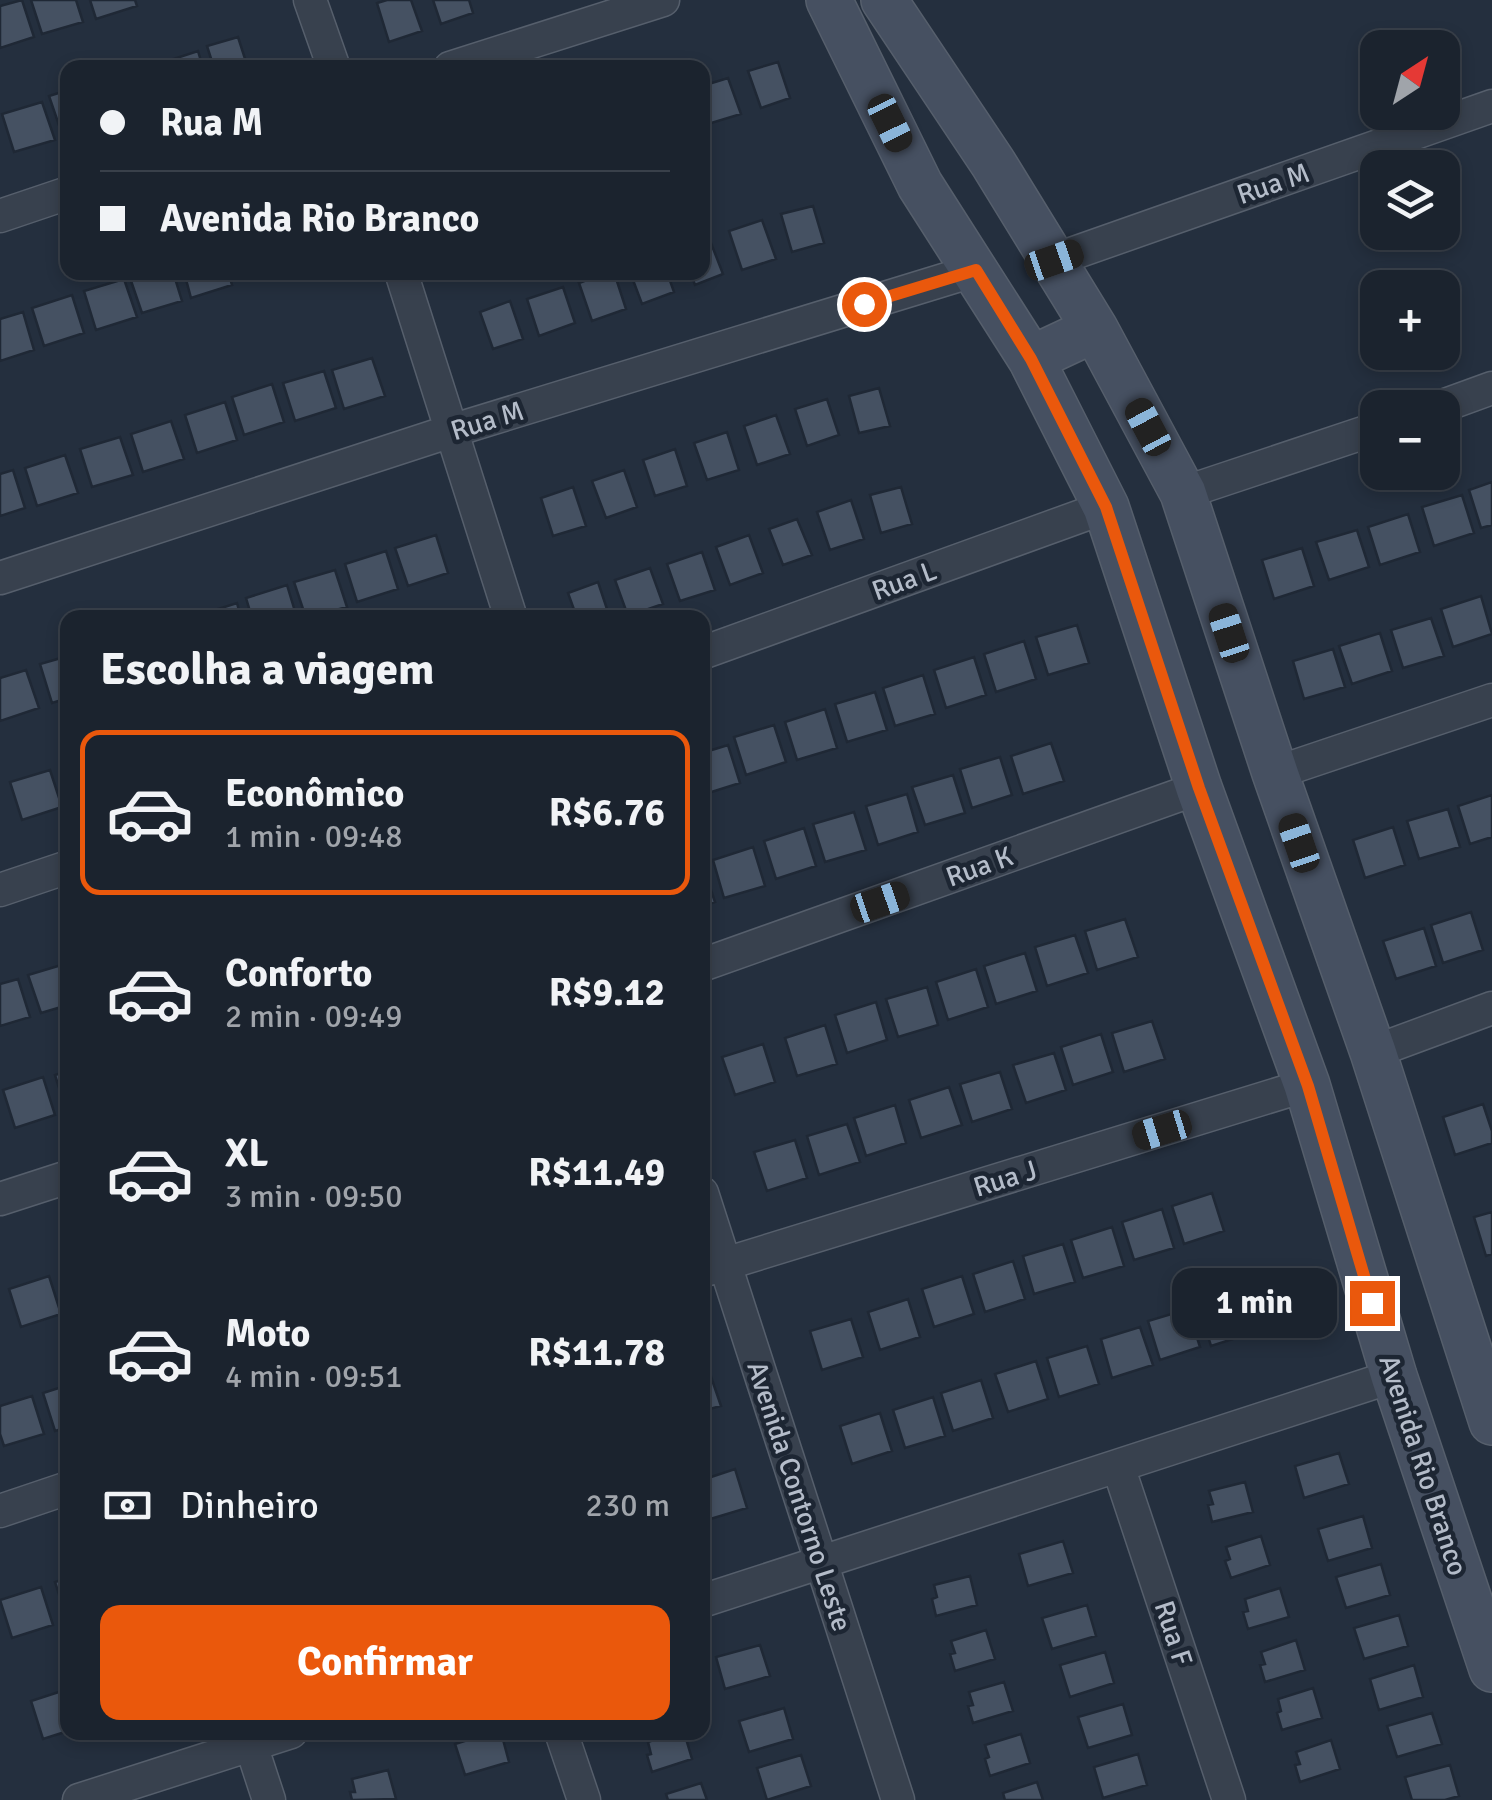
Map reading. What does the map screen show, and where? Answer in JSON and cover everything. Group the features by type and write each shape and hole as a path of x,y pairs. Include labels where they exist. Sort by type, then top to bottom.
{"street":[{"path":"310,0 331,60"},
{"path":"475,60 663,0"},
{"name":"Avenida Rio Branco","path":"829,0 920,185 1031,359 1106,507 1199,788 1308,1086 1394,1376 1492,1669"},
{"path":"884,0 1054,260 1183,493 1275,773 1478,1334 1492,1422"},
{"name":"Rua M","path":"1054,260 1492,106"},
{"path":"0,216 60,196"},
{"name":"Rua M","path":"0,578 452,431 976,270"},
{"path":"403,280 508,610"},
{"path":"1031,359 1095,329"},
{"path":"1460,400 1492,388"},
{"path":"1183,493 1360,434"},
{"name":"Rua L","path":"710,650 1106,507"},
{"path":"1275,773 1492,700"},
{"name":"Rua K","path":"710,962 1199,788"},
{"path":"0,890 60,871"},
{"path":"1373,1052 1492,1008"},
{"name":"Rua J","path":"714,1267 1308,1086"},
{"path":"0,1199 60,1179"},
{"name":"Avenida Contorno Leste","path":"714,1267 820,1562 898,1800"},
{"path":"710,1598 1394,1376"},
{"name":"Rua F","path":"1118,1466 1230,1800"},
{"path":"0,1511 60,1491"},
{"path":"79,1800 266,1740"},
{"path":"564,1740 584,1800"},
{"path":"251,1745 269,1800"}],"building":[{"path":"22,0 34,37 0,48 0,6"},
{"path":"31,0 76,0 83,22 42,34"},
{"path":"90,0 135,0 137,6 96,19"},
{"path":"411,0 422,31 389,42 377,3"},
{"path":"433,0 469,0 473,13 441,24"},
{"path":"238,37 245,60 211,60 207,46"},
{"path":"198,51 201,60 170,60"},
{"path":"778,62 790,98 761,108 748,71"},
{"path":"728,78 741,114 710,123 710,84"},
{"path":"60,93 60,128 49,96"},
{"path":"42,102 55,140 14,152 2,114"},
{"path":"813,206 824,243 792,252 781,214"},
{"path":"762,220 776,259 742,270 729,231"},
{"path":"710,241 723,274 710,279"},
{"path":"124,280 137,317 96,330 84,291"},
{"path":"131,280 175,280 182,301 142,313"},
{"path":"186,280 230,280 232,285 191,298"},
{"path":"617,280 626,309 592,321 579,283"},
{"path":"633,280 670,280 674,292 642,304"},
{"path":"563,287 575,323 539,336 527,299"},
{"path":"72,295 84,333 44,346 32,308"},
{"path":"510,301 523,339 493,349 480,312"},
{"path":"23,312 34,350 0,361 0,319"},
{"path":"372,358 385,396 344,409 332,370"},
{"path":"324,371 336,408 295,421 283,383"},
{"path":"272,384 284,422 244,435 232,397"},
{"path":"879,388 890,426 859,433 849,396"},
{"path":"827,399 839,435 807,446 795,409"},
{"path":"225,402 237,440 197,453 185,415"},
{"path":"776,415 790,454 757,465 744,426"},
{"path":"171,421 184,459 143,472 131,434"},
{"path":"727,432 739,470 707,480 694,443"},
{"path":"120,437 133,475 92,487 80,449"},
{"path":"675,449 687,486 655,496 643,460"},
{"path":"65,455 78,493 37,506 25,468"},
{"path":"13,470 25,508 0,516 0,474"},
{"path":"624,470 637,507 606,518 592,481"},
{"path":"1492,482 1492,525 1481,528 1469,490"},
{"path":"573,487 586,526 553,536 541,498"},
{"path":"901,487 912,524 881,533 870,495"},
{"path":"1462,495 1474,533 1434,546 1422,507"},
{"path":"851,500 864,539 830,550 817,512"},
{"path":"1408,514 1420,552 1380,565 1368,527"},
{"path":"797,519 812,555 783,565 769,529"},
{"path":"1357,530 1369,567 1329,580 1316,542"},
{"path":"436,535 448,573 408,586 395,548"},
{"path":"749,535 763,573 730,585 716,547"},
{"path":"1302,548 1314,586 1274,599 1262,560"},
{"path":"386,551 398,589 357,602 345,564"},
{"path":"702,552 715,590 680,601 667,564"},
{"path":"650,568 663,604 646,610 626,610 615,580"},
{"path":"335,570 347,607 303,610 294,582"},
{"path":"598,582 607,610 574,610 568,593"},
{"path":"287,585 295,610 250,610 246,598"},
{"path":"1481,596 1492,634 1453,647 1441,609"},
{"path":"237,603 239,610 215,610"},
{"path":"1431,618 1444,656 1403,668 1391,630"},
{"path":"1077,625 1089,663 1048,675 1036,637"},
{"path":"1380,633 1392,671 1352,684 1339,646"},
{"path":"1024,641 1036,679 996,692 984,654"},
{"path":"1333,649 1345,687 1304,699 1293,661"},
{"path":"974,657 986,695 946,708 934,670"},
{"path":"60,658 60,700 52,703 40,664"},
{"path":"26,670 39,708 0,721 0,678"},
{"path":"923,675 935,714 895,726 883,688"},
{"path":"875,692 887,730 847,742 835,704"},
{"path":"825,709 837,748 797,760 785,722"},
{"path":"774,725 786,762 746,775 734,737"},
{"path":"1051,743 1064,781 1023,794 1011,756"},
{"path":"728,745 740,783 710,792 710,751"},
{"path":"1000,757 1012,795 972,808 960,769"},
{"path":"50,770 60,808 22,820 10,782"},
{"path":"953,775 965,813 925,825 912,787"},
{"path":"907,794 918,832 878,845 866,806"},
{"path":"1492,795 1492,837 1470,844 1458,806"},
{"path":"1448,809 1460,847 1419,859 1407,821"},
{"path":"854,812 866,850 825,862 813,824"},
{"path":"1393,827 1405,865 1365,878 1353,840"},
{"path":"804,828 816,866 776,879 764,841"},
{"path":"753,847 765,886 724,898 713,860"},
{"path":"1471,912 1483,950 1443,963 1431,925"},
{"path":"1125,919 1138,957 1097,970 1085,931"},
{"path":"1424,928 1436,966 1396,979 1383,941"},
{"path":"1075,935 1088,973 1047,986 1035,947"},
{"path":"1025,953 1037,991 996,1004 984,966"},
{"path":"60,965 60,1007 41,1013 28,975"},
{"path":"976,969 988,1007 948,1020 936,982"},
{"path":"18,979 30,1017 0,1026 0,984"},
{"path":"927,987 938,1025 898,1037 886,999"},
{"path":"876,1002 887,1040 847,1053 835,1015"},
{"path":"1152,1021 1165,1059 1124,1072 1112,1033"},
{"path":"825,1025 837,1064 797,1076 785,1038"},
{"path":"1101,1034 1113,1072 1073,1085 1061,1047"},
{"path":"763,1044 775,1082 735,1095 722,1057"},
{"path":"1054,1053 1066,1090 1026,1103 1013,1065"},
{"path":"1000,1072 1012,1109 972,1122 960,1084"},
{"path":"43,1077 55,1115 15,1128 3,1090"},
{"path":"949,1087 962,1125 921,1138 909,1100"},
{"path":"1483,1104 1492,1143 1455,1155 1443,1117"},
{"path":"895,1105 906,1143 866,1156 854,1118"},
{"path":"847,1124 860,1162 819,1175 807,1136"},
{"path":"795,1140 807,1178 767,1191 754,1152"},
{"path":"1212,1193 1224,1231 1184,1244 1172,1206"},
{"path":"1162,1209 1174,1248 1134,1260 1122,1222"},
{"path":"1492,1212 1492,1254 1486,1256 1474,1217"},
{"path":"1112,1227 1124,1266 1083,1278 1071,1240"},
{"path":"1063,1244 1075,1282 1034,1294 1023,1256"},
{"path":"1013,1261 1025,1299 985,1312 973,1274"},
{"path":"49,1276 60,1314 21,1327 9,1289"},
{"path":"962,1276 974,1314 934,1327 922,1289"},
{"path":"1240,1295 1252,1333 1211,1346 1199,1308"},
{"path":"908,1299 920,1337 880,1350 868,1312"},
{"path":"1188,1309 1200,1347 1160,1360 1148,1321"},
{"path":"851,1319 863,1357 822,1370 810,1331"},
{"path":"1140,1327 1153,1365 1112,1378 1101,1339"},
{"path":"1087,1346 1099,1384 1059,1397 1047,1358"},
{"path":"1036,1361 1048,1399 1008,1412 995,1374"},
{"path":"710,1374 721,1406 710,1409"},
{"path":"981,1380 993,1418 953,1431 941,1393"},
{"path":"60,1388 60,1429 55,1431 43,1393"},
{"path":"32,1396 44,1434 4,1446 0,1406"},
{"path":"933,1397 945,1436 905,1448 893,1410"},
{"path":"880,1413 892,1451 852,1464 840,1426"},
{"path":"1339,1453 1349,1484 1304,1498 1295,1466"},
{"path":"735,1469 747,1508 710,1519 710,1477"},
{"path":"1245,1482 1253,1512 1212,1522 1209,1491"},
{"path":"1363,1516 1372,1548 1328,1561 1318,1529"},
{"path":"1261,1536 1270,1565 1231,1578 1225,1561 1230,1559 1226,1547"},
{"path":"1063,1541 1073,1573 1028,1586 1019,1554"},
{"path":"1381,1564 1390,1595 1346,1608 1336,1577"},
{"path":"970,1576 977,1605 936,1616 934,1585"},
{"path":"41,1587 53,1625 12,1638 0,1600"},
{"path":"1280,1588 1289,1617 1248,1629 1243,1612 1248,1611 1245,1599"},
{"path":"1087,1605 1096,1636 1052,1649 1042,1618"},
{"path":"1399,1615 1408,1646 1364,1659 1354,1628"},
{"path":"986,1630 995,1659 955,1671 951,1641"},
{"path":"1296,1640 1305,1670 1265,1682 1261,1652"},
{"path":"760,1645 770,1676 725,1689 716,1657"},
{"path":"1105,1652 1114,1683 1070,1697 1060,1665"},
{"path":"1414,1665 1423,1697 1379,1710 1370,1679"},
{"path":"1004,1682 1013,1711 973,1723 969,1692"},
{"path":"1313,1688 1322,1718 1282,1730 1278,1699"},
{"path":"60,1692 60,1734 43,1739 31,1701"},
{"path":"1123,1704 1132,1735 1088,1748 1078,1717"},
{"path":"784,1708 793,1739 749,1752 739,1721"},
{"path":"1432,1713 1442,1744 1397,1757 1387,1726"},
{"path":"1021,1734 1030,1763 990,1776 985,1745"},
{"path":"503,1740 509,1762 465,1775 455,1744"},
{"path":"686,1740 692,1759 652,1772 648,1742"},
{"path":"1331,1740 1340,1769 1300,1782 1296,1752"},
{"path":"1138,1754 1147,1785 1103,1798 1094,1767"},
{"path":"801,1755 811,1786 767,1800 757,1768"},
{"path":"1450,1765 1459,1796 1412,1800 1405,1777"},
{"path":"388,1770 396,1799 352,1800 352,1779"},
{"path":"1037,1782 1043,1800 1005,1800 1003,1793"},
{"path":"701,1783 707,1800 668,1800 666,1794"}],"route":[{"path":"864,304 976,270 1031,359 1106,507 1199,788 1308,1086 1372,1303"}]}
